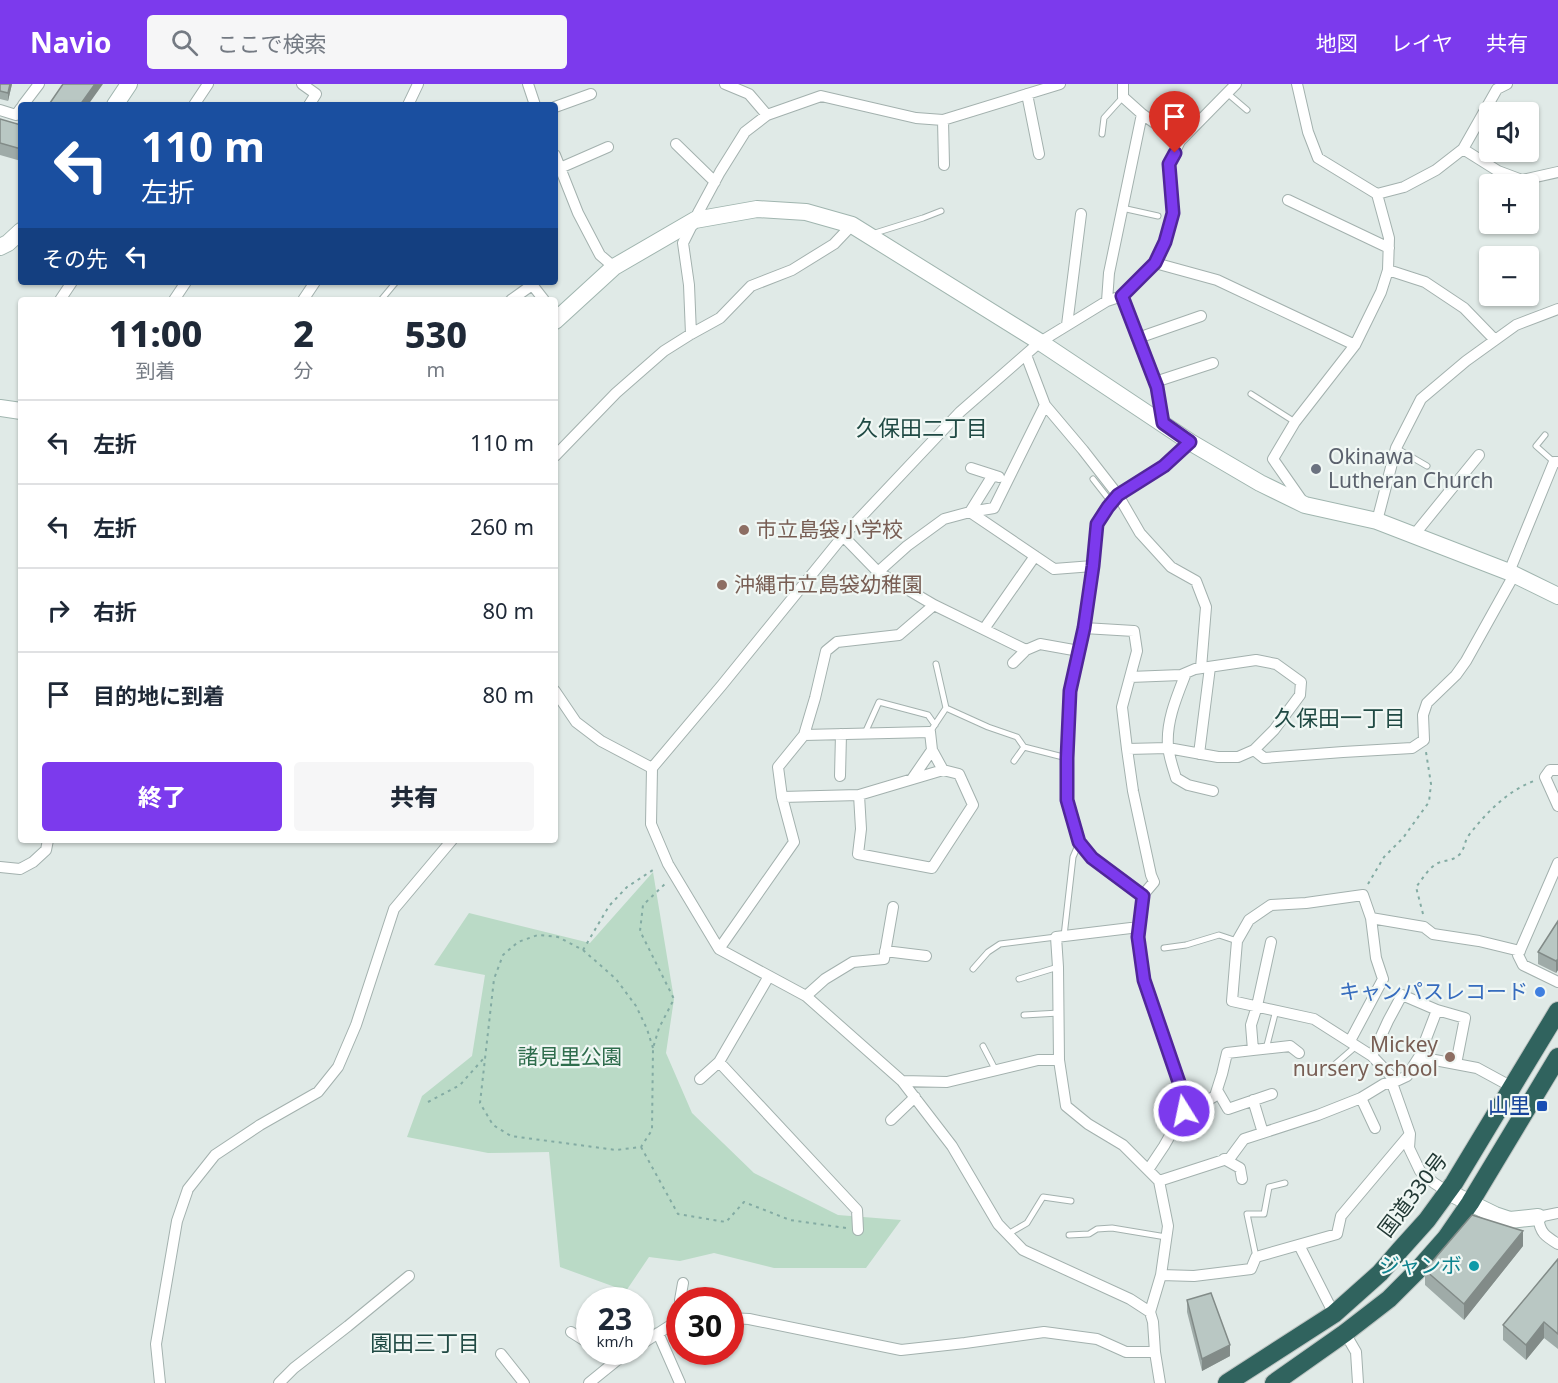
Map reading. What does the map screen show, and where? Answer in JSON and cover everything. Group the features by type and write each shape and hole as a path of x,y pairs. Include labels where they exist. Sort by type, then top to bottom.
{"highway":[{"name":"国道330号","path":"1227,1383 1334,1314 1380,1273 1427,1220 1448,1192 1558,1011"},
{"path":"1274,1383 1389,1299 1446,1238 1470,1203 1558,1057"}],"street":[{"path":"25,102 39,84"},
{"path":"117,102 129,84"},
{"path":"196,102 208,84"},
{"path":"302,84 316,94 311,102"},
{"path":"409,102 418,84"},
{"path":"528,84 535,102"},
{"path":"725,84 749,94 767,115"},
{"path":"820,84 821,96"},
{"path":"691,334 689,285 683,243 715,182 745,132 767,115 821,96 916,118 943,120 1060,84"},
{"path":"1123,84 1123,97 1142,114 1180,141"},
{"path":"1150,1312 1120,1294 1023,1250 998,1224 952,1146 902,1081 806,996 719,949 672,877 651,824 652,768 843,536 960,412 1040,342 1107,301 1122,296 1155,263 1165,242 1173,213 1169,164 1180,141 1236,84"},
{"path":"1297,84 1308,132 1318,158 1377,194 1389,238 1388,270 1381,292 1355,345 1295,422 1273,459 1305,505"},
{"path":"1377,194 1404,187 1436,170 1463,149 1500,86"},
{"path":"558,106 591,94"},
{"path":"1027,94 1040,154"},
{"path":"0,110 16,115 18,112"},
{"path":"1107,301 1109,273 1142,114"},
{"path":"943,120 944,165"},
{"path":"676,144 715,182"},
{"path":"560,168 608,147"},
{"path":"1463,149 1498,171 1522,180 1558,172"},
{"path":"558,163 600,255 614,267"},
{"path":"1288,201 1389,248"},
{"path":"558,316 614,267 695,219 757,209 806,212 852,225 1040,342 1190,442 1260,483 1305,505 1377,521 1414,535 1511,573 1558,596"},
{"path":"1067,325 1081,214"},
{"path":"558,453 616,393 664,351 720,318 751,286 792,270 834,244 852,225"},
{"path":"0,247 18,234"},
{"path":"1155,263 1217,280 1355,345"},
{"path":"1388,270 1425,282 1464,308 1495,340"},
{"path":"515,297 530,285"},
{"path":"532,285 542,297"},
{"path":"1122,296 1155,382 1163,423"},
{"path":"1377,521 1396,448 1421,399 1466,361 1516,325 1558,309"},
{"path":"1138,338 1201,316"},
{"path":"1026,355 1045,405 1083,450 1114,499 1140,533 1171,567 1196,581 1206,607 1206,668 1199,754"},
{"path":"1155,382 1213,363"},
{"path":"878,572 907,546 944,519 994,507 1045,405"},
{"path":"0,408 18,411"},
{"path":"1143,896 1092,858 1079,842 1067,800 1070,691 1084,628 1097,524 1114,499 1164,466 1190,442"},
{"path":"1414,535 1479,455"},
{"path":"1254,750 1264,758 1412,748 1424,740 1423,715 1427,703 1456,675 1466,661 1511,573 1556,462"},
{"path":"971,468 1008,480"},
{"path":"970,512 993,475"},
{"path":"970,512 1054,569 1093,566"},
{"path":"843,536 878,572 934,605 1026,650"},
{"path":"984,629 1035,556"},
{"path":"719,949 794,842 782,797 778,767 804,735 826,651 837,642 899,635 934,605"},
{"path":"1084,628 1134,631 1137,651 1122,707 1133,791 1154,882 1143,896 1138,937 1144,980 1183,1094 1184,1111 1148,1170"},
{"path":"1013,663 1026,650 1041,644 1079,651"},
{"path":"1127,749 1168,748 1218,757 1238,757 1254,750 1274,730 1300,694 1301,682 1276,664 1256,660 1206,668 1181,675 1130,677"},
{"path":"1186,673 1174,702 1168,732 1168,748 1176,778 1188,785 1213,791"},
{"path":"558,695 576,722 601,741 652,768"},
{"path":"804,735 865,734 933,728 932,750 943,770"},
{"path":"840,776 841,734"},
{"path":"912,779 932,750"},
{"path":"782,797 859,795 943,770 959,774 973,805 932,868 858,854 861,829 859,795"},
{"path":"1558,770 1550,770 1545,777 1558,806"},
{"path":"0,867 20,869 33,862 46,850 47,843"},
{"path":"160,1383 156,1344 177,1221 188,1189 215,1155 260,1125 318,1092 338,1067 356,1025 394,909 449,843"},
{"path":"1558,863 1518,955 1523,965 1558,982"},
{"path":"1353,1043 1383,979 1376,958 1371,918 1363,895 1271,905 1249,920 1237,941 1232,1001 1314,1019 1372,1056 1391,1076 1410,1134 1409,1148 1420,1171 1434,1183 1470,1203 1510,1220 1558,1213"},
{"path":"806,996 825,979 853,962 884,959 893,907"},
{"path":"1371,918 1424,927 1433,934 1479,941 1520,951"},
{"path":"1139,927 1060,936 1059,1060 1066,1106 1088,1124 1123,1145 1159,1181 1168,1226 1161,1275 1150,1312 1160,1383"},
{"path":"1253,1050 1251,1025 1270,942"},
{"path":"885,951 926,956"},
{"path":"700,1078 719,1062 770,976"},
{"path":"1372,1056 1402,995 1437,1010 1466,1018 1456,1064"},
{"path":"1159,1181 1230,1158 1244,1139 1318,1115 1361,1098 1384,1084 1407,1076 1419,1057 1437,1010"},
{"path":"1184,1111 1196,1108 1215,1096 1227,1053 1290,1046 1299,1053"},
{"path":"1419,1057 1477,1068 1512,1087"},
{"path":"902,1081 947,1082 1038,1060 1059,1060"},
{"path":"719,1062 857,1210 858,1230"},
{"path":"1217,1090 1228,1109 1272,1094"},
{"path":"891,1120 915,1097"},
{"path":"1361,1098 1376,1128"},
{"path":"1253,1100 1263,1133"},
{"path":"1161,1275 1194,1276 1251,1269 1256,1257 1336,1234 1341,1215 1410,1134"},
{"path":"1224,1159 1240,1168 1242,1179"},
{"path":"1538,1217 1543,1234 1558,1244"},
{"path":"1299,1245 1334,1314"},
{"path":"279,1383 294,1368 409,1276"},
{"path":"682,1287 683,1283"},
{"path":"744,1319 901,1350 1044,1332 1097,1339 1126,1352 1155,1352"},
{"path":"654,1336 666,1327"},
{"path":"571,1332 576,1335"},
{"path":"658,1333 680,1383"},
{"path":"1345,1333 1356,1352 1358,1383"},
{"path":"501,1354 524,1383"},
{"path":"589,1383 611,1365"}],"lane":[{"path":"1227,93 1246,110"},
{"path":"1102,134 1104,118 1123,97"},
{"path":"1122,208 1158,216"},
{"path":"868,235 941,211"},
{"path":"384,297 394,285"},
{"path":"1251,394 1295,422"},
{"path":"1545,435 1536,446 1556,462"},
{"path":"1396,448 1427,466"},
{"path":"1093,479 1114,499"},
{"path":"933,728 946,708 936,664"},
{"path":"865,734 879,702 928,715 933,728"},
{"path":"946,708 988,728 1017,736 1024,747 1067,758"},
{"path":"1014,761 1024,747"},
{"path":"973,969 988,952 1000,944 1060,936 1073,857 1079,842"},
{"path":"1164,948 1186,945 1219,935 1237,941"},
{"path":"1019,979 1058,967"},
{"path":"1266,1049 1276,1010"},
{"path":"1024,1015 1059,1013"},
{"path":"1332,1067 1353,1043"},
{"path":"982,1046 995,1069"},
{"path":"1256,1257 1247,1214 1264,1214 1269,1187 1285,1183"},
{"path":"1008,1234 1027,1223 1043,1197 1071,1202"},
{"path":"1069,1235 1089,1234 1097,1229 1113,1228 1166,1237"}],"path":[{"path":"1363,895 1384,857 1403,838 1429,802 1431,784 1424,740"},
{"path":"1424,927 1416,887 1431,868 1461,854 1467,837 1511,793 1545,777"},
{"path":"583,950 609,906 627,887 656,868 672,877 643,905 640,931 674,999 659,1028 653,1048 652,1130 641,1147"},
{"path":"641,1147 616,1150 511,1136 493,1125 480,1103 494,979 503,955 518,942 538,934 558,937 583,950 616,980 636,1006 653,1048"},
{"path":"428,1102 460,1085 485,1057"},
{"path":"641,1147 678,1214 726,1222 744,1202 790,1220 858,1230"}],"green space":[{"name":"諸見里公園","path":"653,872 674,999 666,1053 692,1113 754,1173 838,1215 901,1220 866,1268 774,1268 714,1253 680,1261 649,1257 629,1287 615,1287 560,1267 549,1152 488,1153 407,1137 422,1096 472,1056 485,975 434,965 469,913 590,943"}],"building":[{"path":"0,84 10,84 8,93 0,91"},
{"path":"63,84 95,84 82,102 51,102"},
{"path":"0,119 18,124 18,148 0,143"},
{"path":"1558,921 1558,959 1556,961 1538,952"},
{"name":"ジャンボ","path":"1472,1215 1523,1231 1464,1304 1425,1270"},
{"path":"1558,1259 1558,1334 1544,1322 1526,1345 1503,1325"},
{"path":"1211,1293 1230,1345 1202,1359 1187,1300"}],"place":[{"name":"Okinawa Lutheran Church","path":"1316,469"},
{"name":"市立島袋小学校","path":"744,530"},
{"name":"沖縄市立島袋幼稚園","path":"722,585"},
{"name":"キャンパスレコード","path":"1540,992"},
{"name":"Mickey nursery school","path":"1450,1057"},
{"name":"山里","path":"1542,1106"},
{"name":"ジャンボ","path":"1474,1266"}],"district":[{"name":"久保田二丁目","path":"922,428"},
{"name":"久保田一丁目","path":"1340,718"},
{"name":"園田三丁目","path":"425,1343"}],"route":[{"path":"1175,153 1169,164 1173,213 1165,242 1155,263 1122,296 1157,387 1163,423 1190,442 1164,466 1118,495 1097,524 1084,628 1070,691 1067,800 1079,842 1092,858 1143,896 1138,937 1144,980 1183,1094 1184,1111"}]}
